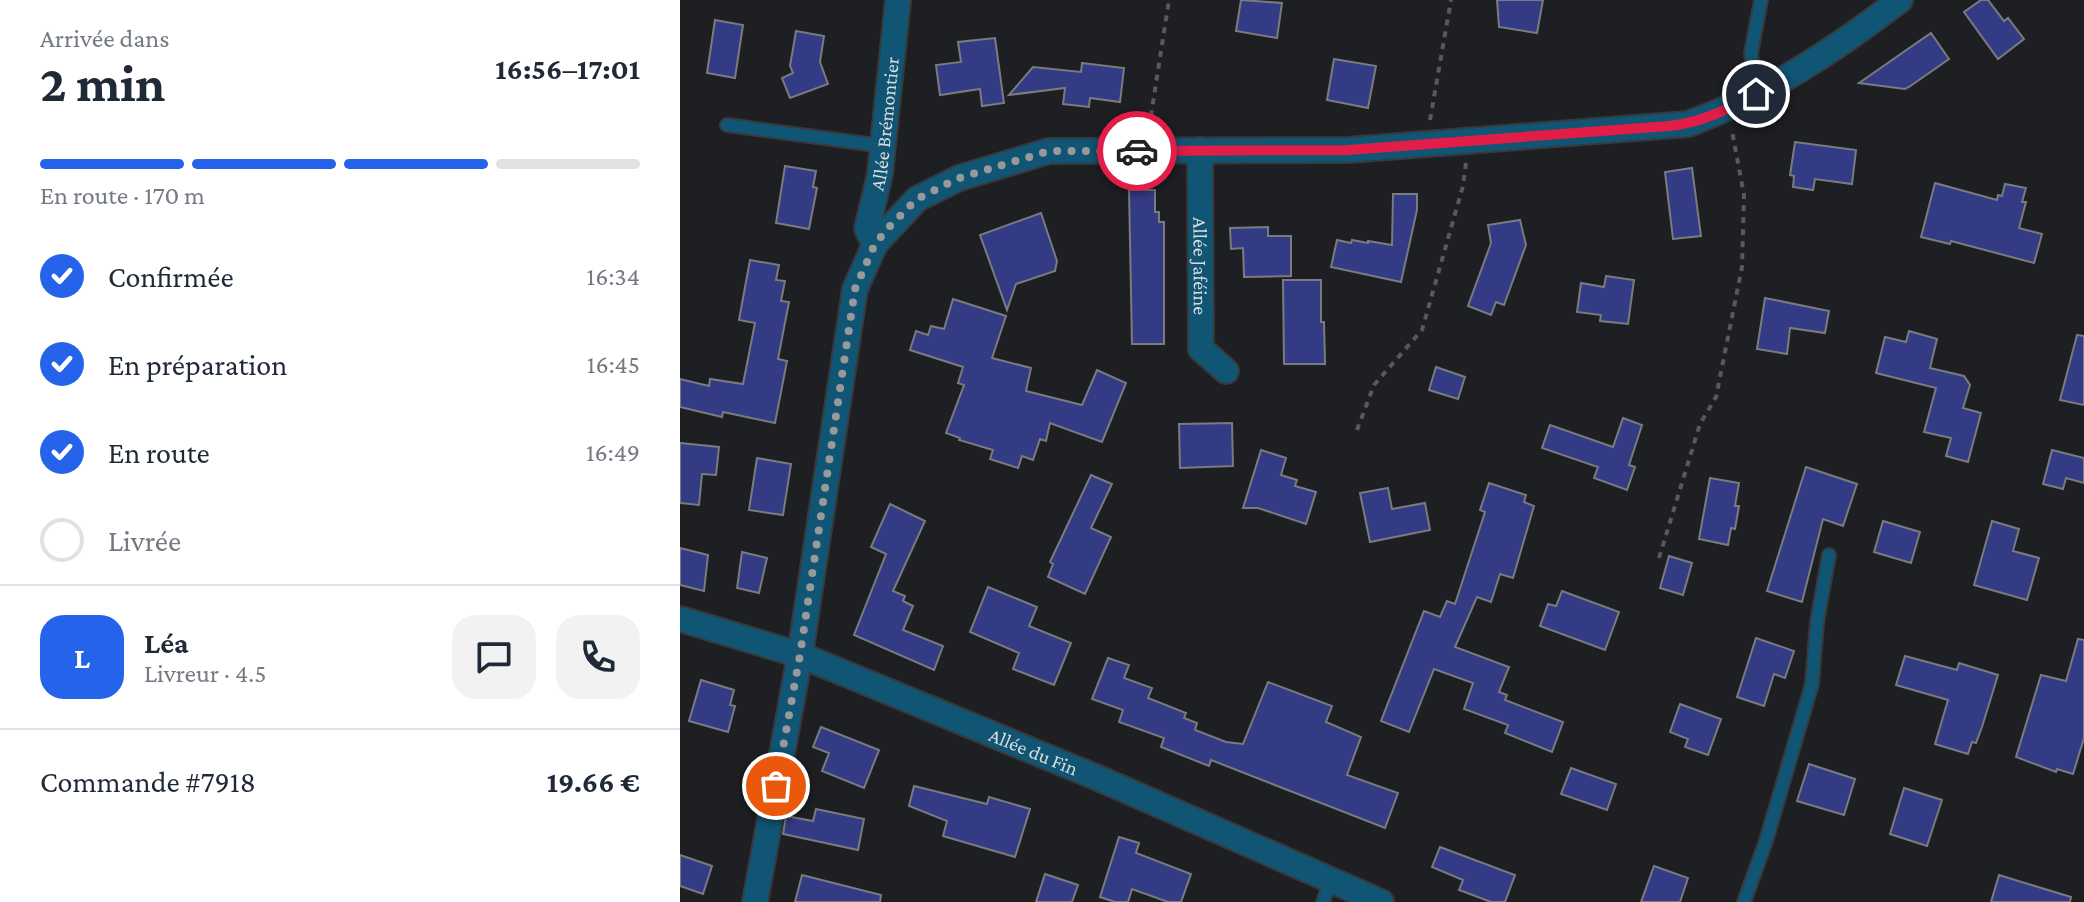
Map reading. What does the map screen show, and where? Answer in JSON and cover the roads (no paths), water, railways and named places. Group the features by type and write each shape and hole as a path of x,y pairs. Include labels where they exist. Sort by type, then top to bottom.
{"street":[{"name":"Allée Brémontier","path":"875,244 867,229 880,174 898,0"},
{"path":"755,902 800,655 855,289 875,244 917,199 959,178 1049,151 1348,150 1688,124 1728,110 1840,46 1900,0"},
{"name":"Allée Jaféine","path":"1200,150 1201,349 1226,371"},
{"path":"880,174 902,196 917,199"},
{"name":"Allée du Fin","path":"680,619 800,655 1098,778 1327,891 1381,902"}],"lane":[{"path":"1756,94 1751,53 1761,0"},
{"path":"727,125 883,146"},
{"path":"1744,902 1766,841 1812,684 1817,622 1829,555"}]}
